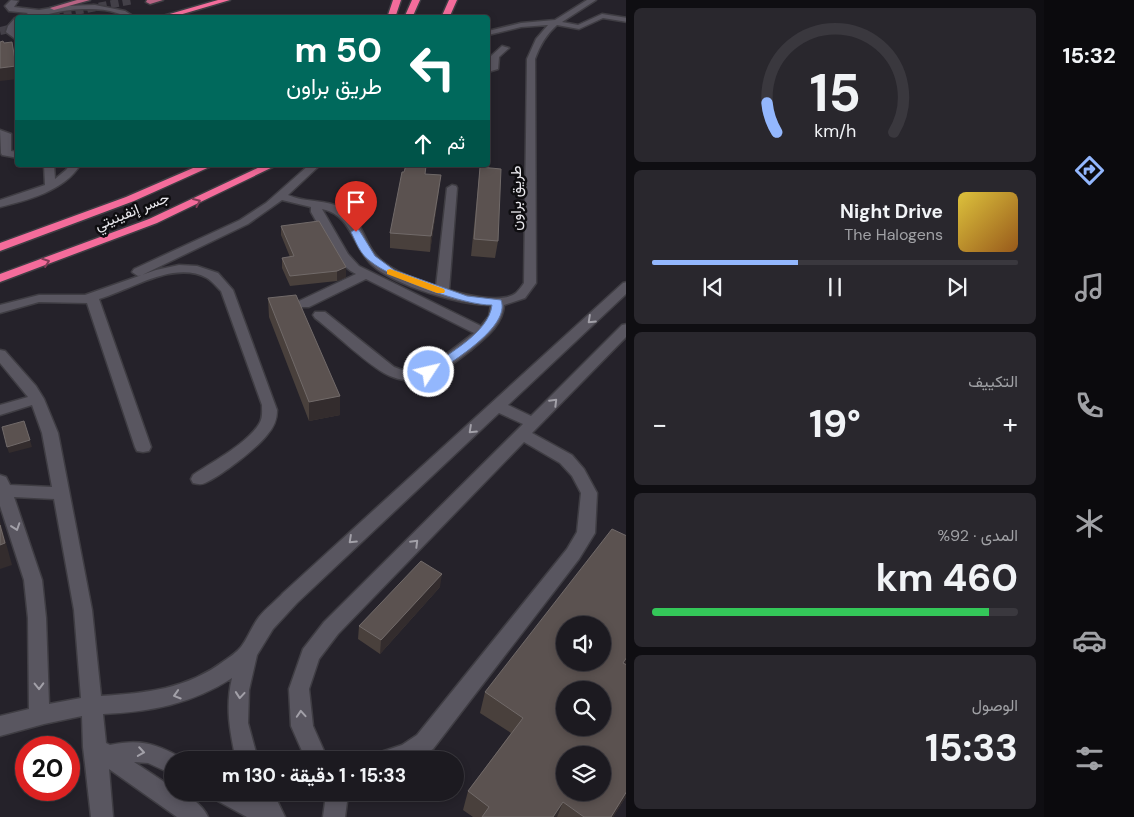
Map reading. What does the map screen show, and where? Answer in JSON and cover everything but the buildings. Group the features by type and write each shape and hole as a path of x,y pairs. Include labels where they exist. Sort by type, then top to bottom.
{"highway":[{"path":"169,15 226,0"},
{"path":"392,15 397,0"},
{"path":"409,15 416,0"},
{"path":"446,15 453,0"},
{"name":"جسر إنفينيتي","path":"0,247 105,209 204,167"},
{"name":"جسر إنفينيتي","path":"0,278 153,221 268,167"}],"main road":[{"path":"54,8 86,0"},
{"path":"150,2 159,0"}],"street":[{"path":"16,0 9,6 14,10 38,12"},
{"path":"1,6 16,0"},
{"name":"طريق براون","path":"281,196 297,203 333,208 345,215 365,250 390,272 442,292 475,301 498,302 517,298 529,288 530,283 531,59 538,40 555,22 592,0"},
{"path":"30,15 54,8 81,6 106,7 120,10 128,15"},
{"path":"490,33 521,25 555,22 576,27 598,17 626,20"},
{"path":"0,37 13,34 3,23"},
{"path":"490,70 494,69 495,56 505,48"},
{"path":"0,133 6,134 6,153 15,154"},
{"path":"49,167 50,186"},
{"path":"0,204 50,186 69,175 74,167"},
{"path":"74,300 229,231 258,214 313,167"},
{"path":"442,292 452,188"},
{"path":"316,206 317,212 348,263 365,275 484,332"},
{"path":"0,308 33,299 74,300 92,297 153,275 178,270 197,269 211,273 221,280 227,290 268,405 270,417 268,424 258,436 199,480"},
{"path":"304,304 365,275"},
{"path":"0,726 39,714 91,706 149,702 172,697 194,690 233,667 248,652 266,623 290,598 626,286"},
{"path":"92,297 143,447"},
{"path":"320,315 389,370 409,376 429,372 484,332 496,316 498,302"},
{"path":"312,751 302,726 300,698 300,689 310,655 331,628 626,328"},
{"path":"0,354 29,386 37,399 50,433 83,610 91,706 101,752 102,817"},
{"path":"0,410 37,399"},
{"path":"411,751 425,742 574,554 586,533 589,492 578,473 566,459 498,406"},
{"path":"39,714 37,618 33,580 2,486 60,493"},
{"path":"244,751 238,723 239,690 248,652"},
{"path":"101,752 133,750 147,752 164,760"},
{"path":"101,752 197,817"},
{"path":"240,801 268,817"},
{"path":"265,801 274,817"}],"tunnel":[{"path":"56,15 133,0"},
{"path":"0,31 15,28"}],"slow traffic":[{"path":"390,272 441,291"}],"route":[{"path":"356,232 371,258 390,272 442,292 475,301 498,302 496,316 484,332 429,372"}]}
